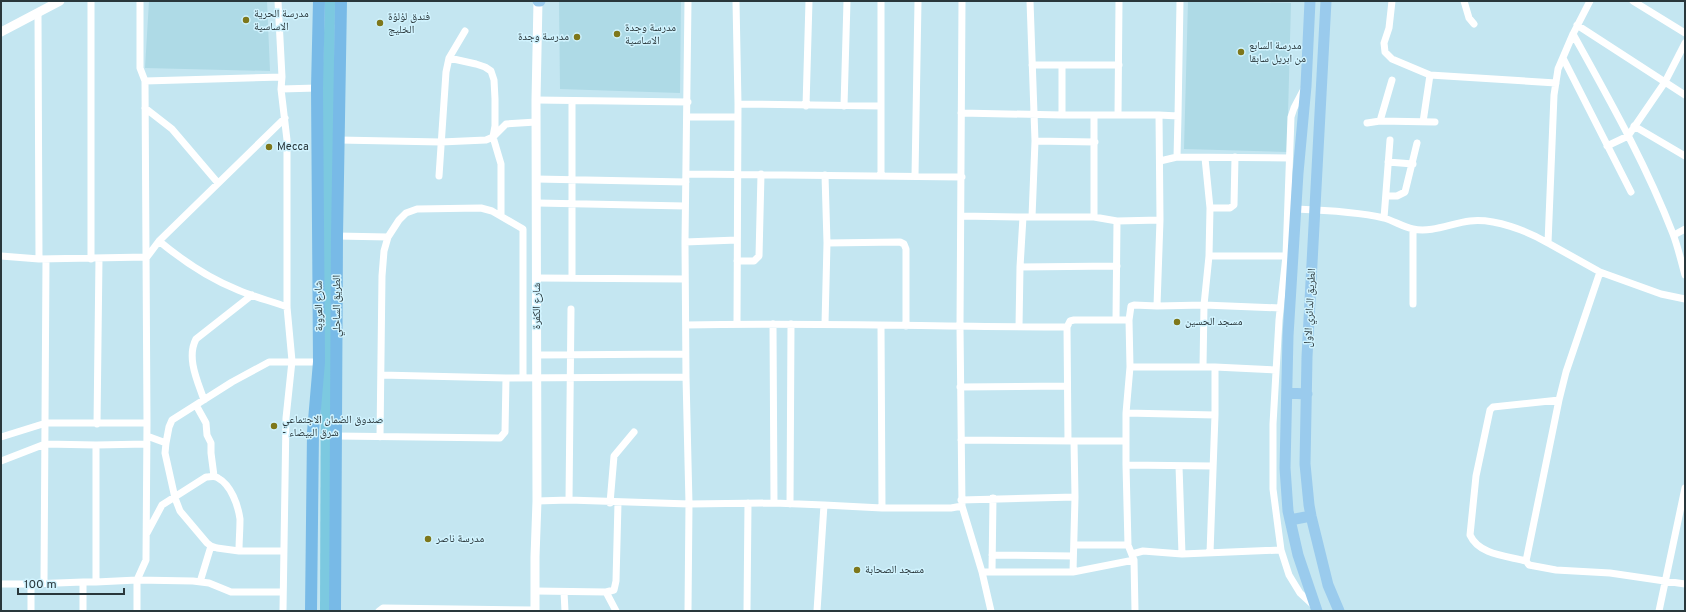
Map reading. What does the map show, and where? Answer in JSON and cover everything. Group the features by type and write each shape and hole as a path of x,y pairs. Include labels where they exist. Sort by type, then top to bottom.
{"highway":[{"name":"شارع العروبة","path":"310,611 313,432 319,362 317,88 319,1"},
{"name":"الطريق الساحلي","path":"335,611 337,236 341,1"}],"main road":[{"name":"الطريق الدائري الاول","path":"1326,1 1307,394 1306,464 1308,505 1328,585 1339,611"},
{"name":"الطريق الدائري الاول","path":"1308,4 1306,86 1296,209 1284,468 1290,520 1298,555 1316,608"},
{"path":"1304,104 1322,104"},
{"path":"1287,393 1307,394"},
{"path":"1290,520 1311,516"}],"street":[{"path":"1,32 60,1"},
{"path":"91,1 91,259"},
{"path":"137,611 137,580 146,560 147,440 145,81 140,68 140,1"},
{"path":"278,1 282,77 281,89 288,140 288,307 292,361 286,418 283,611"},
{"name":"شارع الكفرة","path":"536,611 536,100 539,1"},
{"path":"688,1 688,117 685,206 685,354 689,504 688,611"},
{"path":"736,1 738,104 737,324"},
{"path":"806,106 809,1"},
{"path":"844,106 847,1"},
{"path":"881,1 881,175"},
{"path":"915,176 918,1"},
{"path":"962,1 960,327 961,503 982,572 990,611"},
{"path":"1030,1 1035,141 1032,217"},
{"path":"1118,114 1119,1"},
{"path":"1177,157 1180,1"},
{"path":"1392,1 1389,28 1384,43 1385,52 1392,59 1430,75 1556,83"},
{"path":"1464,1 1469,18 1474,24"},
{"path":"1548,243 1554,95 1558,69 1577,25 1590,1"},
{"path":"1633,1 1685,33"},
{"path":"38,13 46,424 44,583"},
{"path":"1577,25 1685,95"},
{"path":"439,176 446,72 449,58 465,31"},
{"path":"1573,34 1653,186 1674,235 1685,275"},
{"path":"1608,146 1628,136 1664,82 1685,43"},
{"path":"449,58 485,67 491,72 494,80 495,126 493,137 501,164 501,216"},
{"path":"1562,58 1631,192"},
{"path":"1032,65 1119,65"},
{"path":"1062,65 1062,115"},
{"path":"1423,122 1430,75"},
{"path":"145,81 282,77"},
{"path":"1380,121 1392,80"},
{"path":"1306,86 1294,108 1291,117 1286,256 1280,308 1273,424 1273,489 1281,550 1289,575 1300,593 1316,608"},
{"path":"281,89 317,88"},
{"path":"536,100 688,102"},
{"path":"572,101 572,278"},
{"path":"738,104 881,106"},
{"path":"145,108 172,129 218,183"},
{"path":"961,113 1178,116"},
{"path":"1094,115 1096,142 1094,217"},
{"path":"1157,306 1160,220 1159,115"},
{"path":"688,117 737,117"},
{"path":"1,256 43,259 147,257 160,241 285,118"},
{"path":"1367,123 1380,121 1435,122"},
{"path":"339,140 441,142 486,140 493,137 506,124 536,122"},
{"path":"1634,126 1685,156"},
{"path":"1384,218 1390,140"},
{"path":"1035,141 1096,142"},
{"path":"1386,196 1397,196 1405,192 1417,143"},
{"path":"1160,161 1177,157 1289,158"},
{"path":"1210,208 1230,208 1234,205 1235,157"},
{"path":"1203,367 1204,305 1209,256 1210,208 1205,158"},
{"path":"1388,162 1413,164"},
{"path":"686,174 962,177"},
{"path":"737,261 754,261 759,256 761,174"},
{"path":"825,175 827,243 825,324"},
{"path":"536,179 686,182"},
{"path":"536,203 685,206"},
{"path":"380,437 382,276 384,251 388,237 399,220 406,213 417,209 481,208 492,211 523,229 537,230"},
{"path":"1296,209 1384,218 1413,229 1442,228 1471,221 1488,221 1536,236 1600,272 1661,294 1685,299"},
{"path":"961,216 1094,217 1117,221 1160,220"},
{"path":"1019,327 1023,217"},
{"path":"1116,320 1117,221"},
{"path":"523,229 523,378"},
{"path":"1413,229 1413,304"},
{"path":"1674,235 1685,229"},
{"path":"337,236 388,237"},
{"path":"685,242 737,240"},
{"path":"160,241 184,261 213,279 238,290 288,307"},
{"path":"827,243 900,242 904,244 906,249 906,326"},
{"path":"1209,256 1286,256"},
{"path":"97,424 99,258"},
{"path":"1020,267 1117,266"},
{"path":"1526,561 1558,400 1600,272"},
{"path":"537,278 685,279"},
{"path":"204,400 193,369 193,344 196,339 252,295"},
{"path":"1135,611 1133,557 1128,545 1126,465 1126,413 1130,367 1131,306 1204,305 1280,308"},
{"path":"569,500 571,309"},
{"path":"1072,572 1075,497 1067,386 1067,327 1070,321 1074,320 1130,320"},
{"path":"772,324 774,502"},
{"path":"790,504 791,324"},
{"path":"686,325 825,324 960,327 1067,327"},
{"path":"881,326 882,508"},
{"path":"537,355 685,354"},
{"path":"283,551 239,551 211,546 180,511 175,498 165,453 169,427 172,420 262,365 292,361 319,362"},
{"path":"1130,367 1215,367 1276,370"},
{"path":"1210,553 1215,415 1215,367"},
{"path":"381,375 506,378 686,377"},
{"path":"336,436 500,438 505,432 506,378"},
{"path":"960,387 1067,386"},
{"path":"1558,400 1493,407 1490,410 1476,476 1470,536 1473,542 1479,547 1497,554 1526,561 1529,565 1556,570 1610,573 1685,584"},
{"path":"196,405 206,423 207,435 211,443 214,476"},
{"path":"1126,413 1215,415"},
{"path":"1,437 46,424 147,423"},
{"path":"610,503 614,456 634,432"},
{"path":"1,461 45,444 96,445 147,440 166,443"},
{"path":"961,440 1126,441"},
{"path":"96,445 96,582"},
{"path":"1126,465 1212,466"},
{"path":"1179,466 1182,554"},
{"path":"146,536 159,509 162,506 206,478 214,476 227,486 235,501 240,518 239,551"},
{"path":"1659,611 1685,488"},
{"path":"537,501 569,500 610,503 689,504 774,502 882,508 951,508 961,503 993,498 1075,497"},
{"path":"992,572 993,498"},
{"path":"536,591 606,592 614,590 616,586 618,503"},
{"path":"746,611 748,503"},
{"path":"817,611 824,505"},
{"path":"1074,545 1128,545"},
{"path":"200,582 211,546"},
{"path":"982,572 1072,572 1133,557 1143,551 1182,554 1281,550"},
{"path":"992,556 1073,556"},
{"path":"1,584 137,580 209,583 232,592 283,592"},
{"path":"83,582 83,611"},
{"path":"31,584 31,611"},
{"path":"564,592 565,611"},
{"path":"606,592 616,611"},
{"path":"379,611 384,608 536,611"}],"shaded area":[{"path":"149,1 267,1 270,71 145,68"},
{"path":"325,1 335,1 331,611 320,611 322,94"},
{"path":"559,1 681,1 680,93 560,89"},
{"path":"1188,1 1291,3 1287,152 1184,149"}],"place":[{"name":"مدرسة الحرية الاساسية","path":"246,20"},
{"name":"فندق لؤلؤة الخليج","path":"380,23"},
{"name":"مدرسة وجدة الاساسية","path":"617,34"},
{"name":"مدرسة وجدة","path":"577,37"},
{"name":"مدرسة السابع من ابريل سابقا","path":"1241,52"},
{"name":"Mecca","path":"269,147"},
{"name":"مسجد الحسين","path":"1177,322"},
{"name":"صندوق الضمان الاجتماعي - شرق البيضاء","path":"274,426"},
{"name":"مدرسة ناصر","path":"428,539"},
{"name":"مسجد الصحابة","path":"857,570"}]}
